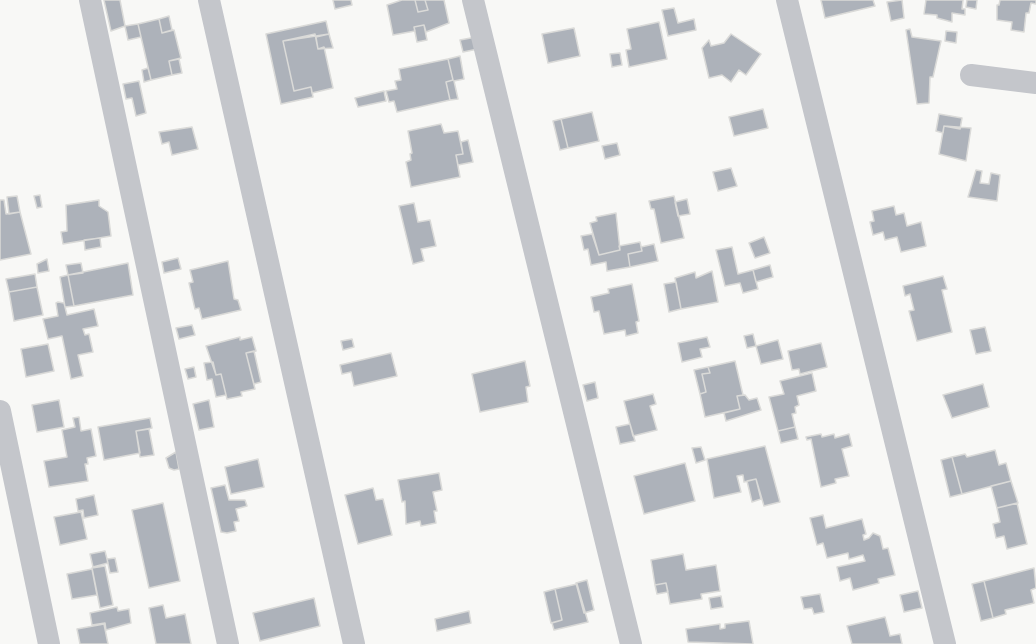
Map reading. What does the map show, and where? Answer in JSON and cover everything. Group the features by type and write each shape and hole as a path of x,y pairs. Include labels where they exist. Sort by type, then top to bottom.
{"street":[{"path":"90,0 228,644"},
{"path":"209,0 354,644"},
{"path":"473,0 631,644"},
{"path":"787,0 945,644"},
{"path":"971,75 1036,83"},
{"path":"0,411 49,644"}],"building":[{"path":"104,0 120,0 125,26 111,31"},
{"path":"333,0 351,0 352,5 335,9"},
{"path":"402,0 415,0 418,12 428,10 425,0 444,0 449,23 426,32 424,25 414,27 415,31 393,35 387,5"},
{"path":"415,0 425,0 428,10 418,12"},
{"path":"821,0 873,0 875,6 825,18"},
{"path":"902,0 904,18 891,21 887,2"},
{"path":"926,0 963,0 962,9 965,9 965,15 952,13 952,22 937,18 937,15 924,14"},
{"path":"967,0 977,0 976,9 966,7"},
{"path":"1000,0 1036,0 1036,4 1031,3 1029,13 1026,13 1024,32 1011,30 1012,22 997,20 997,5"},
{"path":"674,8 678,23 694,19 696,30 668,36 662,10"},
{"path":"169,16 172,30 162,33 159,19"},
{"path":"159,19 162,33 174,30 181,58 169,61 172,75 151,80 138,24"},
{"path":"326,21 329,34 283,41 294,91 311,87 313,97 281,104 266,34"},
{"path":"659,22 667,59 629,67 626,50 631,49 627,29"},
{"path":"138,24 141,37 128,40 125,26"},
{"path":"424,25 427,40 417,42 414,27"},
{"path":"574,28 580,56 548,63 542,34"},
{"path":"910,29 912,37 941,41 933,77 930,77 929,103 917,104 906,30"},
{"path":"946,31 957,32 956,43 945,41"},
{"path":"315,34 318,49 324,47 333,88 312,93 311,87 294,91 283,41"},
{"path":"329,34 333,48 318,49 316,37"},
{"path":"731,34 761,54 746,75 739,70 731,82 722,75 709,78 702,48 709,40 711,46 724,43"},
{"path":"476,37 478,49 463,52 460,40"},
{"path":"620,53 622,65 612,67 610,54"},
{"path":"460,56 464,79 454,81 458,99 450,100 446,82 453,80 448,59"},
{"path":"179,59 182,73 172,75 169,61"},
{"path":"448,59 453,80 446,82 450,100 397,112 394,101 389,102 386,91 397,89 395,81 401,80 399,69"},
{"path":"148,68 151,80 144,82 142,70"},
{"path":"139,81 146,113 136,116 132,98 126,99 123,84"},
{"path":"384,91 386,101 358,107 355,98"},
{"path":"763,109 768,128 734,136 729,117"},
{"path":"592,112 599,141 568,148 561,119"},
{"path":"939,114 962,118 960,129 944,126 943,133 936,131"},
{"path":"561,119 568,148 560,150 553,121"},
{"path":"441,124 444,133 458,131 463,154 456,155 460,177 411,187 406,162 411,160 410,154 412,153 408,131"},
{"path":"944,126 971,128 966,161 939,154"},
{"path":"192,127 198,149 172,155 169,142 162,144 159,132"},
{"path":"468,140 473,162 458,165 456,155 463,154 461,142"},
{"path":"617,143 620,155 605,159 602,146"},
{"path":"731,168 737,186 718,191 713,172"},
{"path":"976,170 982,171 980,183 989,184 991,173 1000,175 997,201 968,197"},
{"path":"40,195 42,207 37,208 34,196"},
{"path":"17,196 20,212 9,214 7,197"},
{"path":"674,196 684,238 661,243 654,209 651,209 649,201"},
{"path":"687,199 690,214 678,216 675,202"},
{"path":"0,200 4,200 6,214 20,212 31,254 0,260"},
{"path":"99,200 99,206 108,212 111,236 63,244 61,232 67,231 66,205"},
{"path":"414,203 418,222 430,220 436,246 421,249 424,261 413,264 399,206"},
{"path":"894,206 896,215 904,213 907,226 921,222 926,246 901,252 897,237 885,240 883,232 873,235 870,222 874,221 872,211"},
{"path":"616,213 620,250 599,255 590,223 597,221 596,217"},
{"path":"592,234 599,255 620,250 619,246 640,242 642,251 628,254 630,267 607,271 606,262 591,265 588,249 584,250 581,236"},
{"path":"764,237 770,253 755,258 749,243"},
{"path":"100,238 101,247 85,250 84,240"},
{"path":"654,244 658,261 630,267 628,254 642,251 641,247"},
{"path":"732,247 738,274 753,270 758,289 743,293 740,283 725,286 716,250"},
{"path":"178,258 181,269 164,273 162,262"},
{"path":"47,259 49,271 38,273 37,264"},
{"path":"228,261 234,299 238,300 241,310 202,319 199,308 195,309 189,283 193,282 190,270"},
{"path":"81,263 83,273 68,275 66,265"},
{"path":"128,263 133,295 74,306 68,275"},
{"path":"770,265 773,277 756,282 753,270"},
{"path":"712,271 718,302 681,309 675,278 695,272 696,278"},
{"path":"35,274 37,287 9,292 6,279"},
{"path":"68,275 74,306 65,307 60,277"},
{"path":"943,276 947,289 942,290 952,332 917,341 909,311 914,310 910,294 905,296 903,286"},
{"path":"676,282 681,309 669,312 664,284"},
{"path":"632,284 639,321 636,322 638,333 626,336 625,330 604,334 599,311 594,312 591,297 609,293 608,289"},
{"path":"37,287 43,315 14,321 9,292"},
{"path":"56,303 64,303 67,315 94,309 98,326 83,329 85,335 89,334 93,352 78,355 83,376 71,379 62,336 48,339 43,319 58,316"},
{"path":"192,325 195,335 179,339 176,328"},
{"path":"985,327 991,351 976,354 970,330"},
{"path":"753,334 756,346 747,348 744,336"},
{"path":"240,337 240,340 252,337 256,351 246,353 255,389 241,392 242,396 227,399 221,374 216,375 206,346"},
{"path":"707,337 710,347 700,349 702,357 682,362 678,343"},
{"path":"352,339 354,347 343,350 341,341"},
{"path":"778,340 783,359 761,364 756,346"},
{"path":"821,343 827,367 800,374 799,369 792,370 788,351"},
{"path":"48,344 54,371 26,377 21,349"},
{"path":"254,351 261,382 254,384 246,353"},
{"path":"391,353 397,376 354,386 351,372 342,374 340,365"},
{"path":"525,361 530,386 526,387 528,402 480,412 472,374"},
{"path":"735,361 743,395 737,396 740,409 705,417 700,394 706,392 702,374 710,373 708,367"},
{"path":"213,362 216,375 221,374 226,395 216,397 212,379 207,380 204,363"},
{"path":"194,367 196,377 188,379 185,369"},
{"path":"708,367 710,373 702,374 706,392 700,394 694,370"},
{"path":"812,373 816,391 797,396 799,405 795,407 796,413 792,414 795,427 778,431 769,397 784,394 780,381"},
{"path":"595,382 598,398 587,401 583,385"},
{"path":"983,384 989,407 952,418 943,395"},
{"path":"653,394 656,404 650,406 657,430 633,436 624,401"},
{"path":"745,395 749,400 757,398 761,410 726,421 724,413 740,409 737,396"},
{"path":"59,400 64,427 37,432 32,405"},
{"path":"209,400 214,427 199,430 193,404"},
{"path":"79,417 81,431 91,429 96,456 87,458 88,464 85,464 88,481 49,487 44,461 67,457 62,430 75,427 73,418"},
{"path":"150,418 152,428 136,431 140,453 104,460 98,427"},
{"path":"630,424 635,441 620,444 616,427"},
{"path":"795,427 798,439 781,443 778,431"},
{"path":"149,429 154,455 140,457 136,431"},
{"path":"821,434 822,437 834,434 835,438 849,434 852,446 842,449 849,476 835,479 836,483 821,487 811,439 807,440 806,437"},
{"path":"765,446 780,502 764,506 756,479 744,482 743,475 737,476 741,492 714,498 707,459"},
{"path":"701,447 705,460 696,463 692,448"},
{"path":"995,450 999,465 1006,463 1011,481 962,494 952,457 965,454 967,457"},
{"path":"176,452 179,469 174,470 169,468 166,458"},
{"path":"952,457 962,494 950,497 941,460"},
{"path":"258,459 264,487 231,494 225,467"},
{"path":"685,463 695,501 644,514 634,476"},
{"path":"439,473 442,490 433,492 437,511 434,511 436,523 421,526 420,521 406,524 405,501 402,502 398,480"},
{"path":"756,479 761,499 752,502 747,481"},
{"path":"1011,481 1018,503 997,508 991,486"},
{"path":"225,485 229,500 245,500 247,506 236,509 239,521 234,522 236,531 227,533 221,532 211,488"},
{"path":"373,488 376,500 383,499 392,535 358,544 345,495"},
{"path":"94,495 98,515 84,518 83,510 78,511 76,499"},
{"path":"163,503 180,581 149,588 132,510"},
{"path":"1017,503 1027,544 1007,549 1004,536 996,538 993,524 1000,522 997,508"},
{"path":"81,512 87,539 60,545 54,517"},
{"path":"823,515 826,528 862,519 866,534 863,535 864,540 873,533 880,536 883,549 888,548 895,575 878,579 879,583 853,590 850,578 840,581 837,567 865,561 863,555 849,559 848,553 827,558 823,543 817,545 810,518"},
{"path":"105,551 108,563 93,567 90,554"},
{"path":"683,554 686,570 716,565 720,591 701,594 702,599 670,604 666,583 655,585 651,560"},
{"path":"115,558 118,572 110,573 107,559"},
{"path":"105,566 113,605 100,608 92,568"},
{"path":"1034,568 1036,588 1031,590 1034,603 1005,610 1006,614 993,618 984,581"},
{"path":"92,569 97,595 72,599 67,574"},
{"path":"587,580 594,610 584,613 576,583"},
{"path":"984,581 993,618 981,621 972,584"},
{"path":"666,583 668,592 657,594 655,585"},
{"path":"577,584 588,622 554,630 552,623 562,620 555,589"},
{"path":"555,589 562,620 551,623 544,592"},
{"path":"918,591 922,608 904,612 900,595"},
{"path":"820,594 824,612 814,614 812,608 804,609 801,597"},
{"path":"721,596 723,607 711,609 709,598"},
{"path":"314,598 320,626 260,641 253,613"},
{"path":"163,605 166,618 185,614 191,644 156,644 149,608"},
{"path":"117,607 118,611 129,609 131,623 106,630 105,623 92,625 90,613"},
{"path":"469,611 471,623 437,631 435,619"},
{"path":"885,617 890,636 900,634 902,644 852,644 847,626"},
{"path":"749,621 753,644 688,642 686,629 720,624 720,629 725,628 725,624"},
{"path":"104,624 108,644 80,644 77,629"}]}
